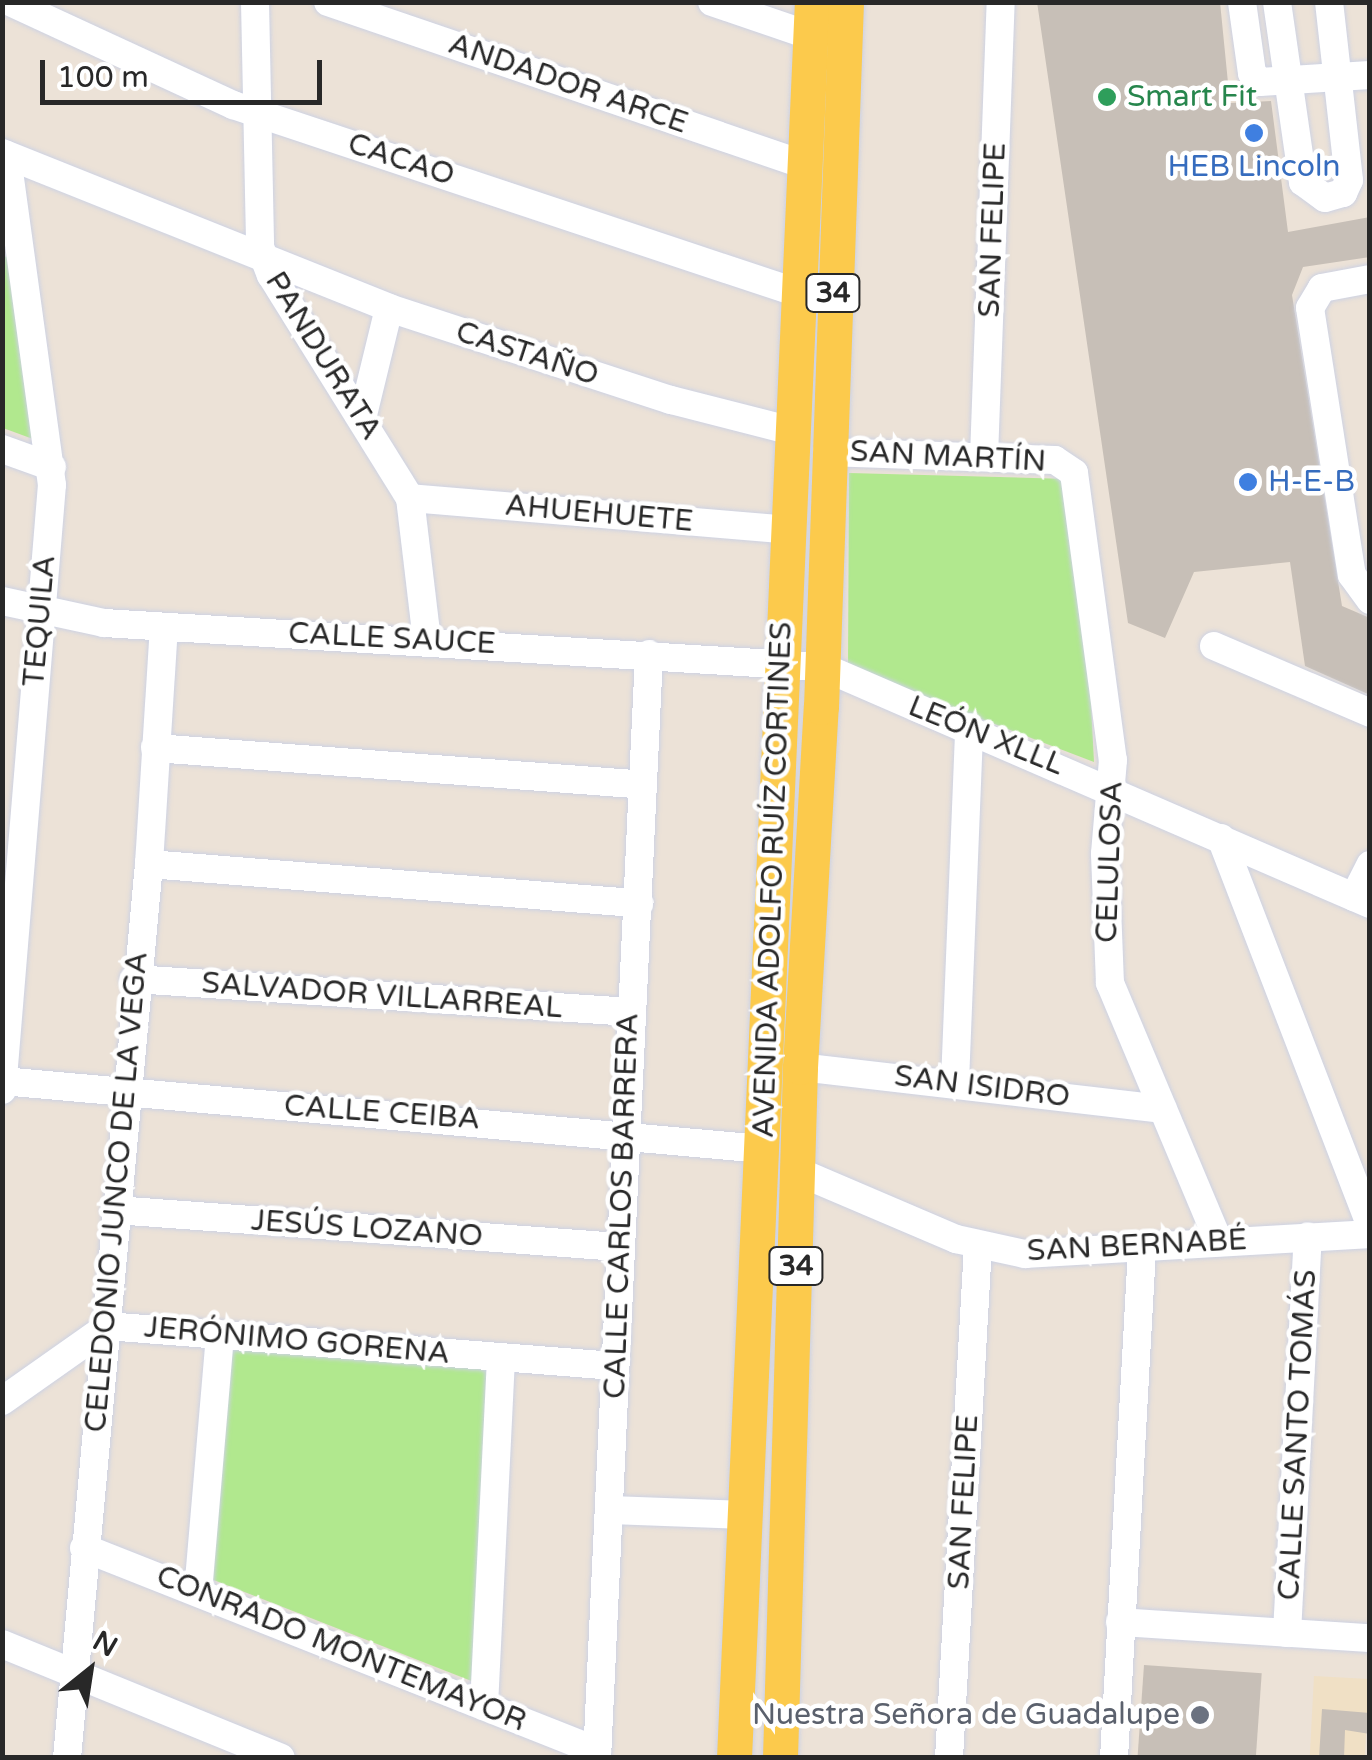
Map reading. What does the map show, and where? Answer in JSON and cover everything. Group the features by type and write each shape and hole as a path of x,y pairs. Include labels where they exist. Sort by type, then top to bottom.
{"main road":[{"name":"AVENIDA ADOLFO RUÍZ CORTINES","path":"780,1758 800,1172 800,1067 822,667 846,2"},
{"name":"AVENIDA ADOLFO RUÍZ CORTINES","path":"734,1758 812,19"}],"street":[{"name":"CACAO","path":"10,2 259,114 800,294"},
{"name":"PANDURATA","path":"255,2 265,264 410,498 427,640"},
{"name":"ANDADOR ARCE","path":"328,2 808,166"},
{"path":"712,2 812,19"},
{"name":"SAN FELIPE","path":"984,458 1001,2"},
{"path":"1242,2 1256,79 1286,82 1370,75"},
{"path":"1276,2 1303,182 1325,198 1343,193 1349,180 1329,2"},
{"name":"CASTAÑO","path":"5,154 265,264 389,308 702,409 794,431"},
{"name":"TEQUILA","path":"2,1090 16,768 41,612 52,467 12,242 5,154"},
{"path":"1370,279 1322,288 1310,308 1352,575 1370,600"},
{"path":"362,419 389,308"},
{"path":"2,449 52,467"},
{"name":"SAN MARTÍN","path":"827,452 1068,465"},
{"name":"CELULOSA","path":"1068,465 1076,478 1112,741 1107,963 1117,1004 1219,1242"},
{"name":"AHUEHUETE","path":"410,498 788,530"},
{"name":"CALLE SAUCE","path":"2,601 41,612 164,627 783,662"},
{"name":"CELEDONIO JUNCO DE LA VEGA","path":"68,1758 134,980 149,864 164,627"},
{"path":"1214,646 1370,713"},
{"name":"CALLE CARLOS BARRERA","path":"598,1754 619,1248 630,1134 630,1012 639,903 648,654"},
{"name":"LEÓN XLLL","path":"783,662 822,667 970,727 1362,900"},
{"path":"955,1082 970,727"},
{"path":"155,748 643,785"},
{"path":"1221,838 1370,1225"},
{"path":"149,864 639,903"},
{"path":"1362,900 1370,865"},
{"name":"SALVADOR VILLARREAL","path":"134,980 630,1012"},
{"name":"SAN ISIDRO","path":"800,1067 1163,1109"},
{"name":"CALLE CEIBA","path":"3,1081 126,1096 630,1134 762,1149"},
{"name":"SAN BERNABÉ","path":"800,1172 978,1246 1025,1254 1370,1234"},
{"name":"JESÚS LOZANO","path":"115,1210 619,1248"},
{"name":"CALLE SANTO TOMÁS","path":"1288,1633 1308,1237"},
{"name":"SAN FELIPE","path":"949,1758 978,1246"},
{"path":"1114,1758 1142,1249"},
{"name":"JERÓNIMO GORENA","path":"2,1401 104,1329 220,1334 615,1366"},
{"path":"198,1592 220,1334"},
{"path":"484,1706 501,1358"},
{"path":"611,1510 745,1515"},
{"name":"CONRADO MONTEMAYOR","path":"84,1548 598,1754"},
{"path":"1120,1622 1370,1638"},
{"path":"2,1644 282,1758"}],"shaded area":[{"path":"1314,1676 1369,1679 1365,1758 1310,1758"}],"green space":[{"path":"2,255 13,260 33,439 3,428"},
{"path":"849,473 1069,479 1085,586 1094,762 848,668"},
{"path":"231,1347 488,1369 474,1682 211,1579"}],"building":[{"path":"1037,2 1220,2 1230,103 1271,101 1288,232 1370,217 1370,257 1303,267 1292,295 1342,606 1370,618 1370,695 1305,666 1290,562 1194,572 1165,638 1128,623"},
{"name":"Nuestra Señora de Guadalupe","path":"1144,1665 1262,1673 1256,1758 1138,1758"},
{"path":"1322,1709 1370,1713 1370,1734 1345,1730 1344,1758 1319,1758"}],"place":[{"name":"Smart Fit","path":"1107,97"},
{"name":"HEB Lincoln","path":"1254,133"},
{"name":"H-E-B","path":"1248,482"},
{"name":"Nuestra Señora de Guadalupe","path":"1200,1715"}]}
